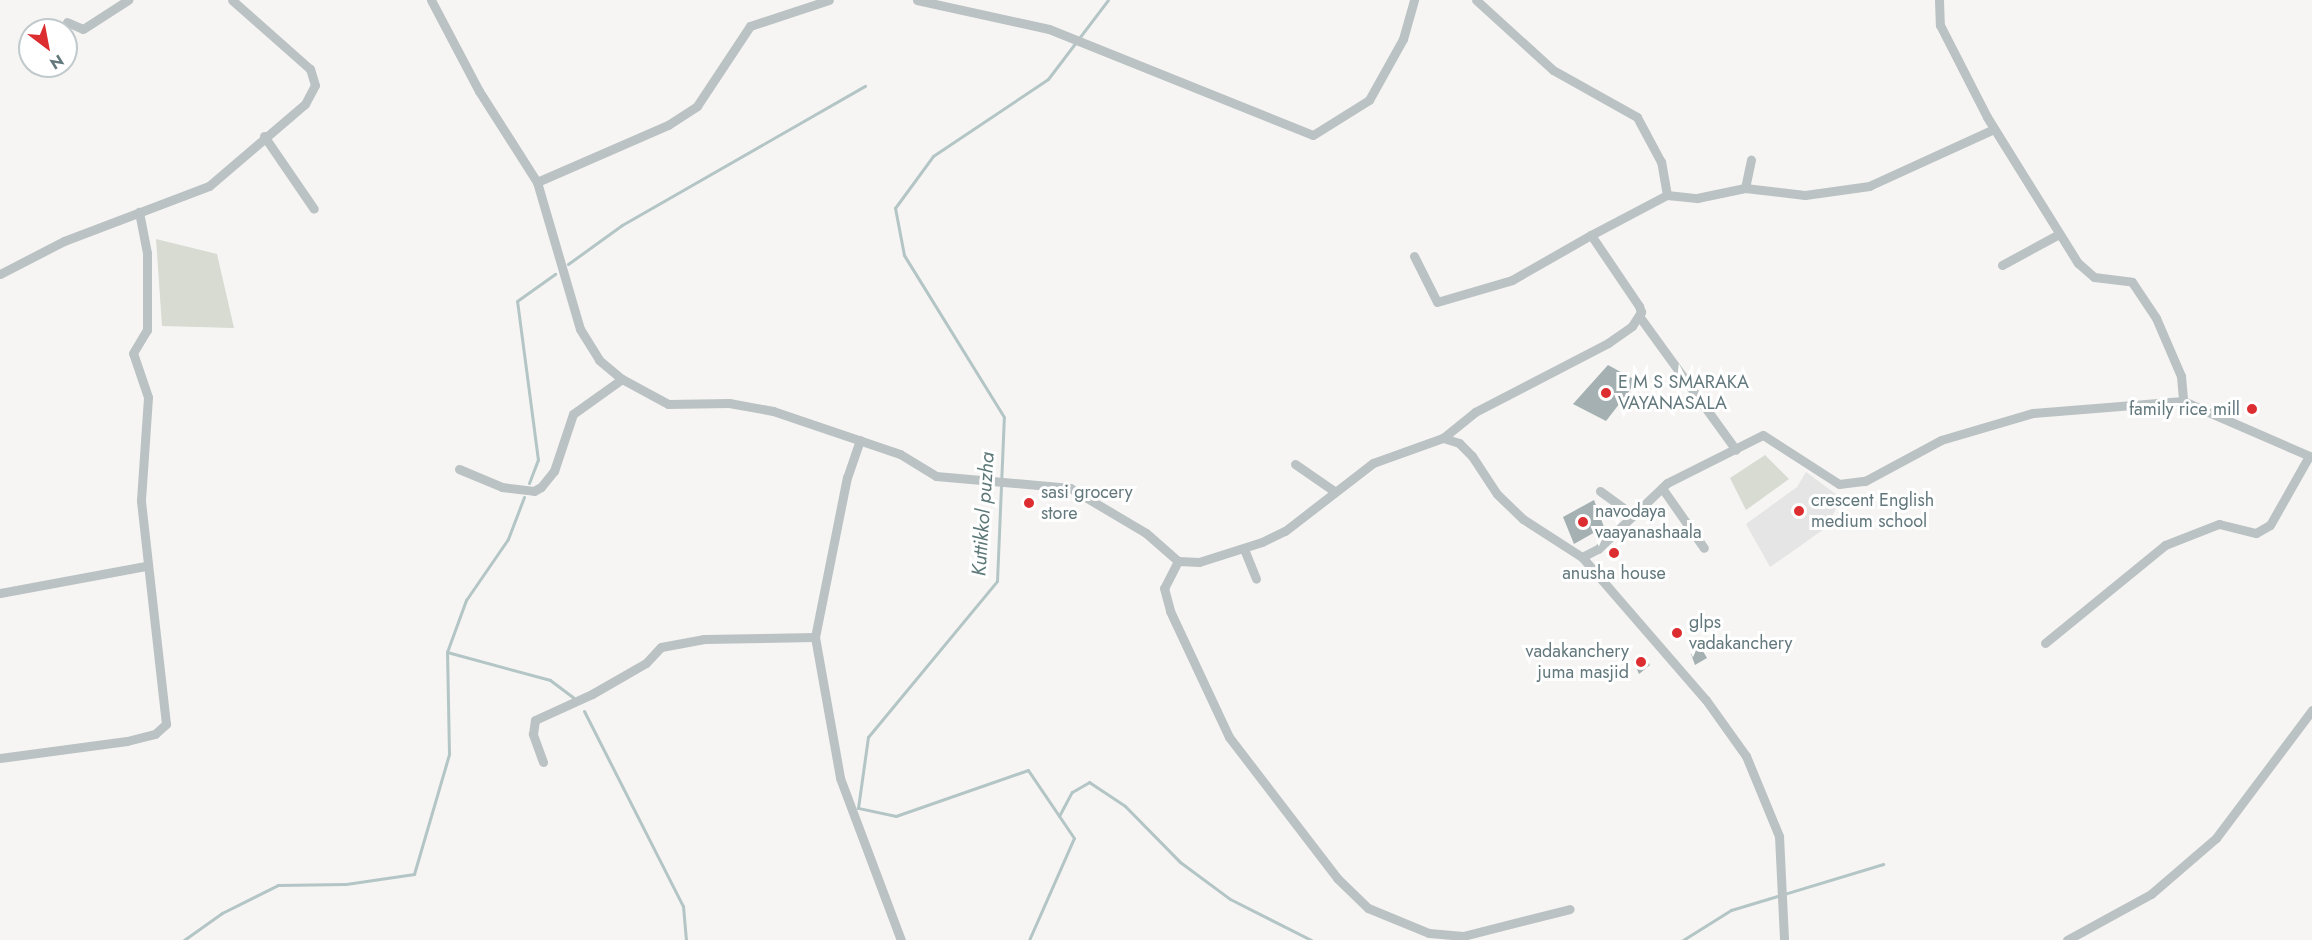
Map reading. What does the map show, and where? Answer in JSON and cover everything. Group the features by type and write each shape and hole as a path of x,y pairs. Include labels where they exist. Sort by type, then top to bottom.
{"street":[{"path":"78,27 83,29 128,0"},
{"path":"0,274 139,212 209,186 264,136 305,104 313,93 313,75 303,60 232,0"},
{"path":"431,0 479,91 537,182 580,329 599,360 622,379 668,404 729,403 773,411 900,454 936,476 1070,488 1146,533 1178,561 1199,562 1244,549 1285,531 1334,491 1400,450 1443,438 1475,412 1608,343 1639,316"},
{"path":"537,182 668,125 696,106 750,26 829,0"},
{"path":"917,0 1049,29 1313,135 1369,100 1403,39 1414,0"},
{"path":"1476,0 1553,70 1637,117 1661,162 1667,195"},
{"path":"1939,0 1940,25 1994,129 2059,234 2094,277 2132,282 2160,327 2181,376 2183,402"},
{"path":"1414,256 1437,302 1512,280 1667,195 1697,198 1745,188 1806,195 1869,186 1994,129"},
{"path":"264,136 314,209"},
{"path":"1745,188 1751,160"},
{"path":"0,758 127,741 155,734 166,724 146,566 141,500 148,398 133,353 147,330 147,253 139,212"},
{"path":"2002,265 2059,234"},
{"path":"1591,235 1639,306 1639,316 1736,450"},
{"path":"459,469 502,487 534,490 541,487 554,471 573,414 622,379"},
{"path":"1582,557 1598,549 1662,488 1763,435 1817,472 1839,484 1865,481 1941,440 2033,413 2183,402 2311,457 2270,525 2256,533 2219,524 2165,545 2045,643"},
{"path":"1443,438 1459,443 1472,456 1497,494 1523,519 1582,557 1706,700 1746,756 1779,836 1784,940"},
{"path":"860,440 847,477 815,637 840,778 901,940"},
{"path":"1295,464 1334,491"},
{"path":"1662,488 1704,548"},
{"path":"1600,491 1633,515"},
{"path":"1244,549 1256,579"},
{"path":"1178,561 1164,588 1170,611 1229,737 1337,878 1368,908 1429,933 1463,936 1570,909"},
{"path":"0,593 146,566"},
{"path":"543,762 533,734 535,720 592,694 646,663 661,647 704,639 815,637"},
{"path":"2067,940 2151,894 2216,838 2312,710"}],"shaded area":[{"path":"156,239 217,254 234,328 162,326"},
{"path":"1765,455 1789,479 1746,510 1730,478"},
{"name":"crescent English medium school","path":"1806,472 1841,498 1827,527 1770,567 1746,524 1797,487"}],"building":[{"name":"E M S SMARAKA VAYANASALA","path":"1608,365 1637,381 1606,421 1573,404"},
{"name":"navodaya vaayanashaala","path":"1594,500 1604,527 1574,544 1563,517"},
{"path":"1700,646 1707,658 1695,665 1691,654"},
{"name":"vadakanchery juma masjid","path":"1643,654 1650,665 1639,674 1633,660"}],"waterway":[{"name":"Kuttikkol puzha","path":"1029,940 1074,838 1028,770 896,816 858,808 868,737 997,581 1004,417 904,255 895,208 933,156 1048,79 1108,0"},
{"path":"568,264 622,225 865,86"},
{"path":"529,483 538,460 517,301 555,274"},
{"path":"524,497 508,539 466,600 447,652 550,680 574,698"},
{"path":"184,940 222,913 278,885 346,884 414,874 449,754 447,652"},
{"path":"584,711 683,906 686,940"},
{"path":"1059,816 1072,792 1089,782 1125,806 1180,862 1230,899 1311,940"},
{"path":"1683,940 1731,910 1883,864"}],"place":[{"name":"E M S SMARAKA VAYANASALA","path":"1606,393"},
{"name":"family rice mill","path":"2252,409"},
{"name":"sasi grocery store","path":"1029,503"},
{"name":"crescent English medium school","path":"1799,511"},
{"name":"navodaya vaayanashaala","path":"1583,522"},
{"name":"anusha house","path":"1614,553"},
{"name":"glps vadakanchery","path":"1677,633"},
{"name":"vadakanchery juma masjid","path":"1641,662"}]}
